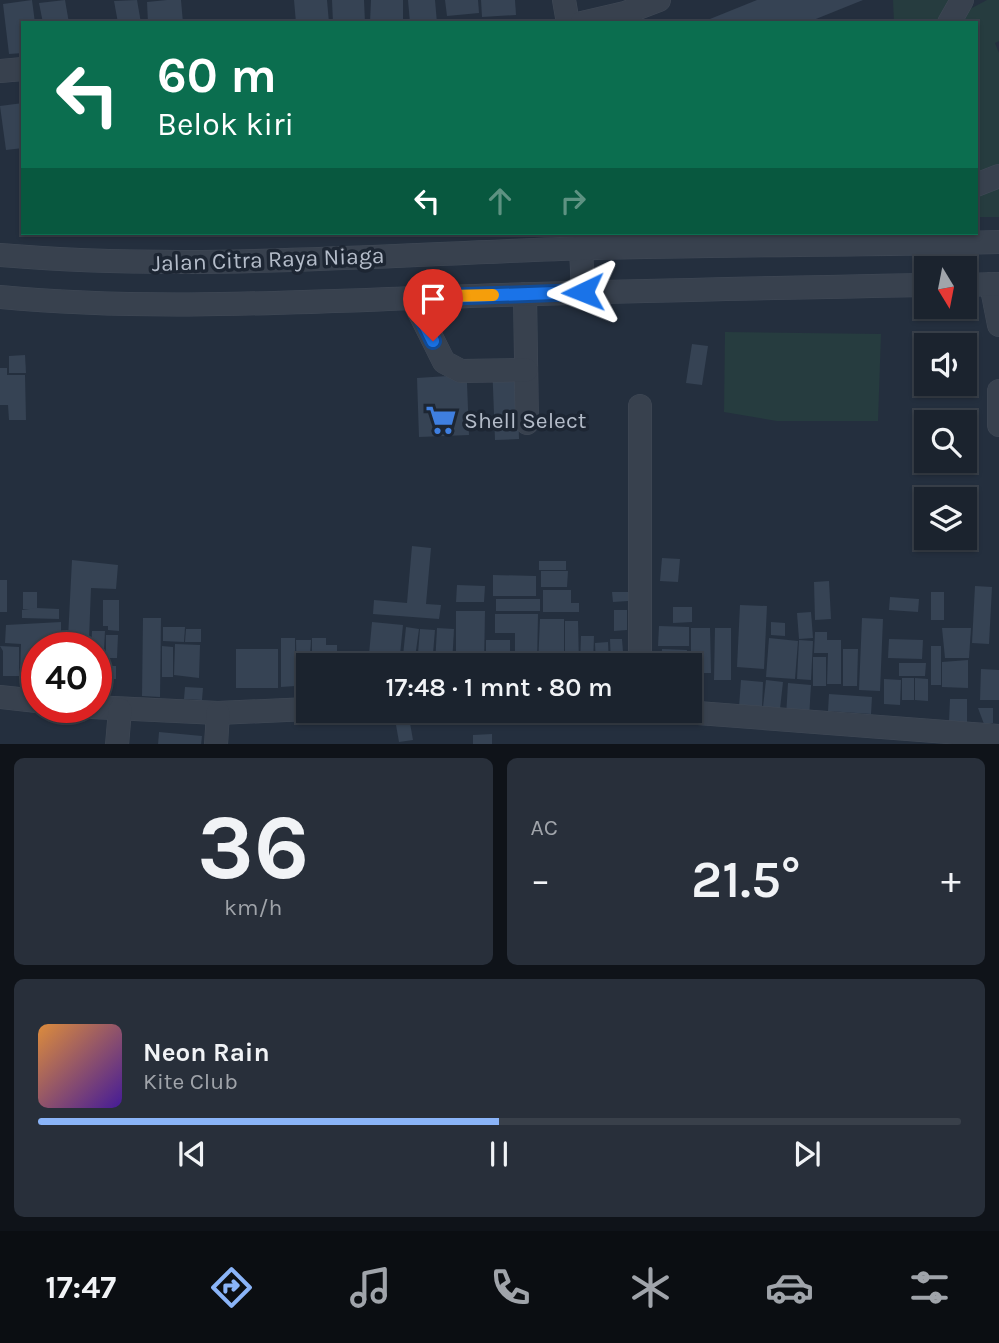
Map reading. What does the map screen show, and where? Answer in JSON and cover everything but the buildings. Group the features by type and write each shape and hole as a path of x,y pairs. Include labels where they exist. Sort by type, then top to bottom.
{"street":[{"path":"564,0 568,21"},
{"path":"588,21 624,7 659,0"},
{"path":"950,21 962,0"},
{"path":"0,71 21,69"},
{"path":"978,184 999,176"},
{"name":"Jalan Citra Raya Niaga","path":"0,255 66,261 184,263 870,239 999,242"},
{"path":"581,248 583,292"},
{"path":"977,285 995,284 999,325"},
{"name":"Jalan Citra Raya Niaga","path":"0,297 62,303 188,306 583,292 914,285"},
{"path":"525,294 527,423"},
{"path":"412,298 444,362 452,368 461,371 526,370"},
{"path":"999,391 999,425"},
{"path":"639,406 640,653"},
{"path":"0,697 21,699"},
{"path":"112,709 218,713 296,710"},
{"path":"117,744 120,710"},
{"path":"216,744 218,713"},
{"path":"702,713 999,736"}],"green space":[{"path":"893,0 952,0 941,21 894,21"},
{"path":"987,0 999,0 999,41 995,43 999,53 999,170 978,178 978,21 962,21 970,9"},
{"path":"999,188 999,217 978,217 978,197"},
{"path":"725,332 881,334 878,421 777,421 724,412"}],"slow traffic":[{"path":"449,296 493,295"}],"place":[{"name":"Shell Select","path":"441,420"}],"route":[{"path":"433,341 412,298 583,292"}]}
